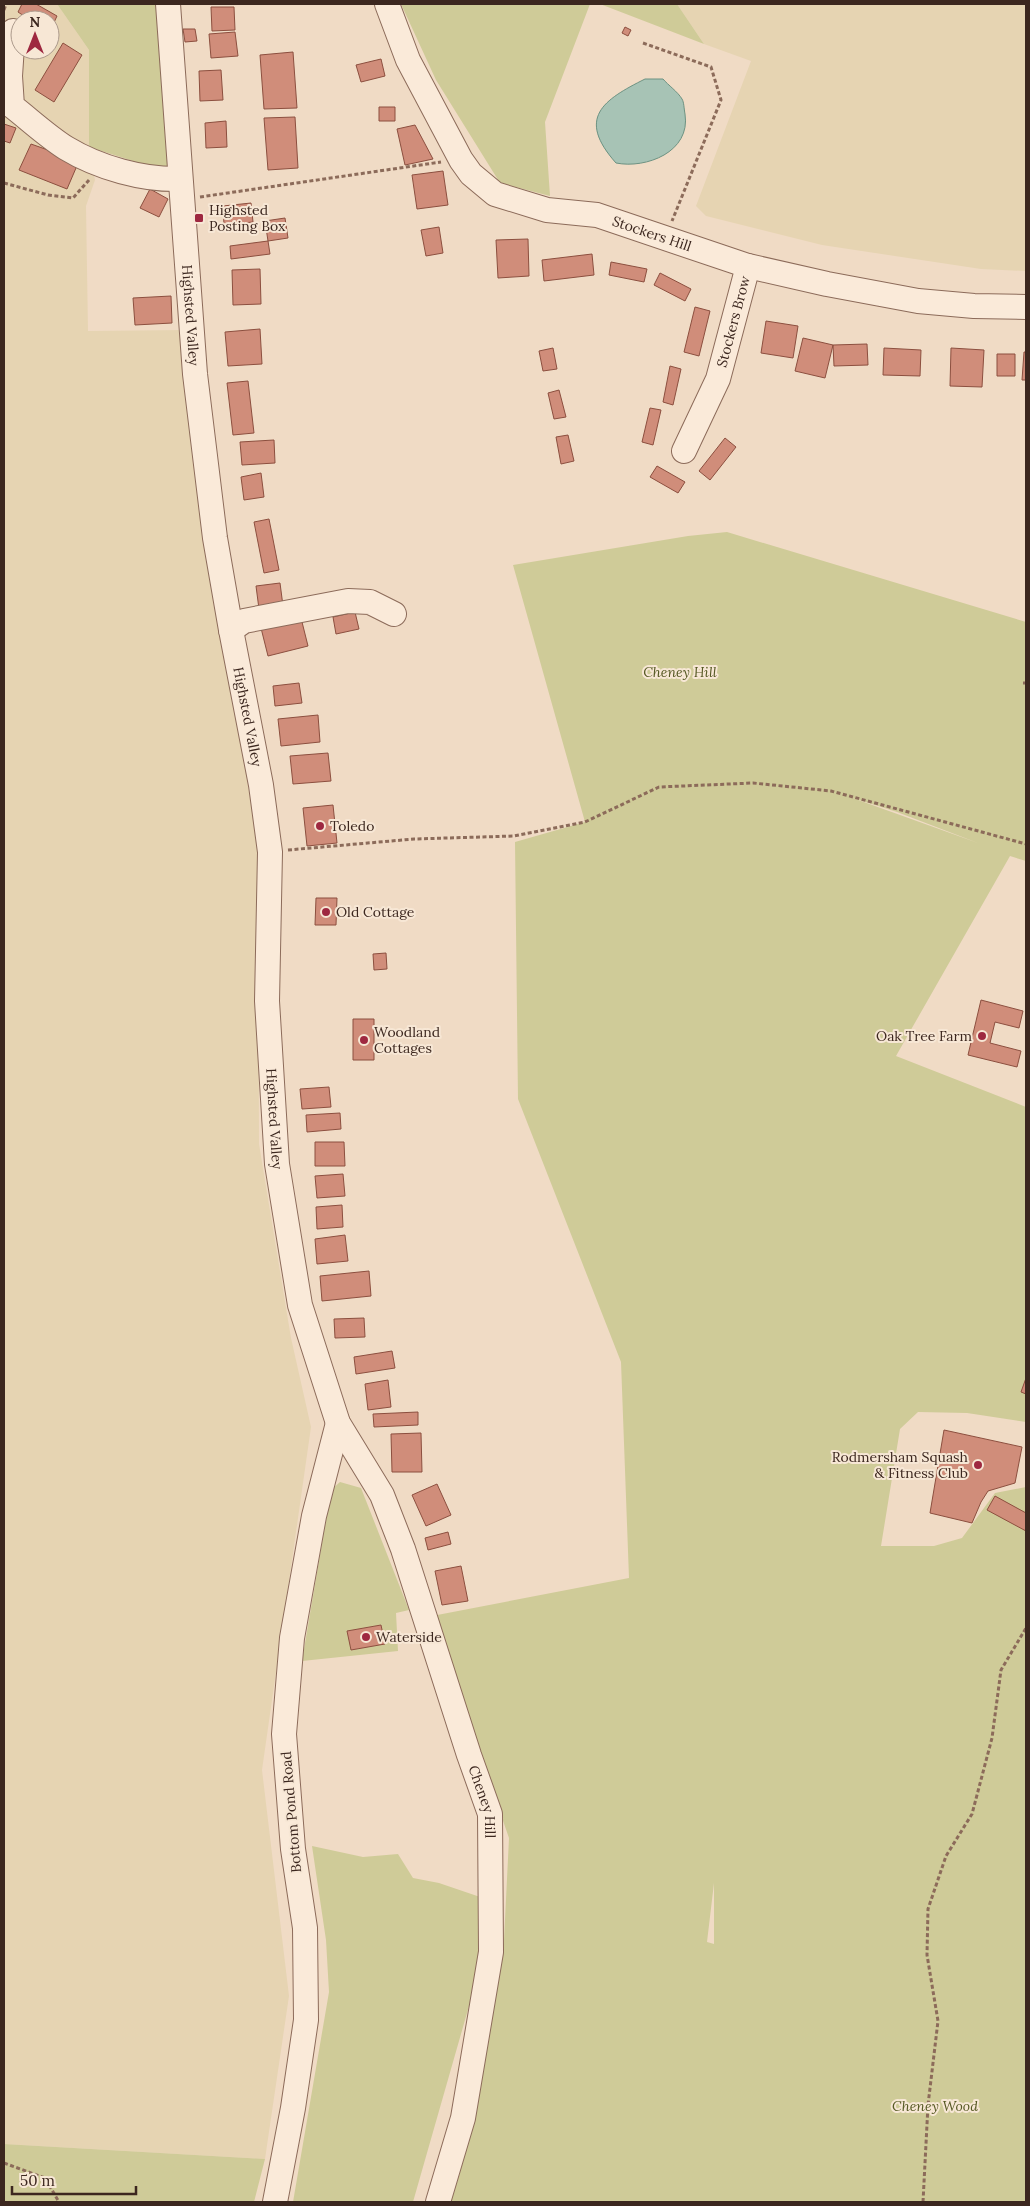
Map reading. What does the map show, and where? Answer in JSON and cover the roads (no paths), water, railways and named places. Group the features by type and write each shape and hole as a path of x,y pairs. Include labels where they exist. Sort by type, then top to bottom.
{"street":[{"name":"Highsted Valley","path":"168,4 195,374 230,630 261,785 270,852 267,1001 277,1164 300,1305 338,1423"},
{"name":"Stockers Hill","path":"387,4 408,60 460,160 471,174 495,194 547,210 597,215 748,266 827,284 918,301 974,306 1026,307"},
{"path":"11,60 12,106 66,148 104,166 158,179 181,189"},
{"name":"Stockers Brow","path":"684,451 718,379 748,266"},
{"path":"230,630 244,622 348,601 370,602 394,614"},
{"name":"Bottom Pond Road","path":"275,2202 306,2020 304,1928 292,1849 284,1734 294,1629 314,1516 338,1423"},
{"name":"Cheney Hill","path":"338,1423 385,1504 402,1549 468,1755 490,1814 490,1952 463,2118 438,2202"}],"place":[{"name":"Highsted Posting Box","path":"199,218"},
{"name":"Toledo","path":"320,826"},
{"name":"Old Cottage","path":"326,912"},
{"name":"Oak Tree Farm","path":"982,1036"},
{"name":"Woodland Cottages","path":"364,1040"},
{"name":"Rodmersham Squash & Fitness Club","path":"978,1465"},
{"name":"Waterside","path":"366,1637"}],"park label":[{"name":"Cheney Wood","path":"935,2106"}]}
